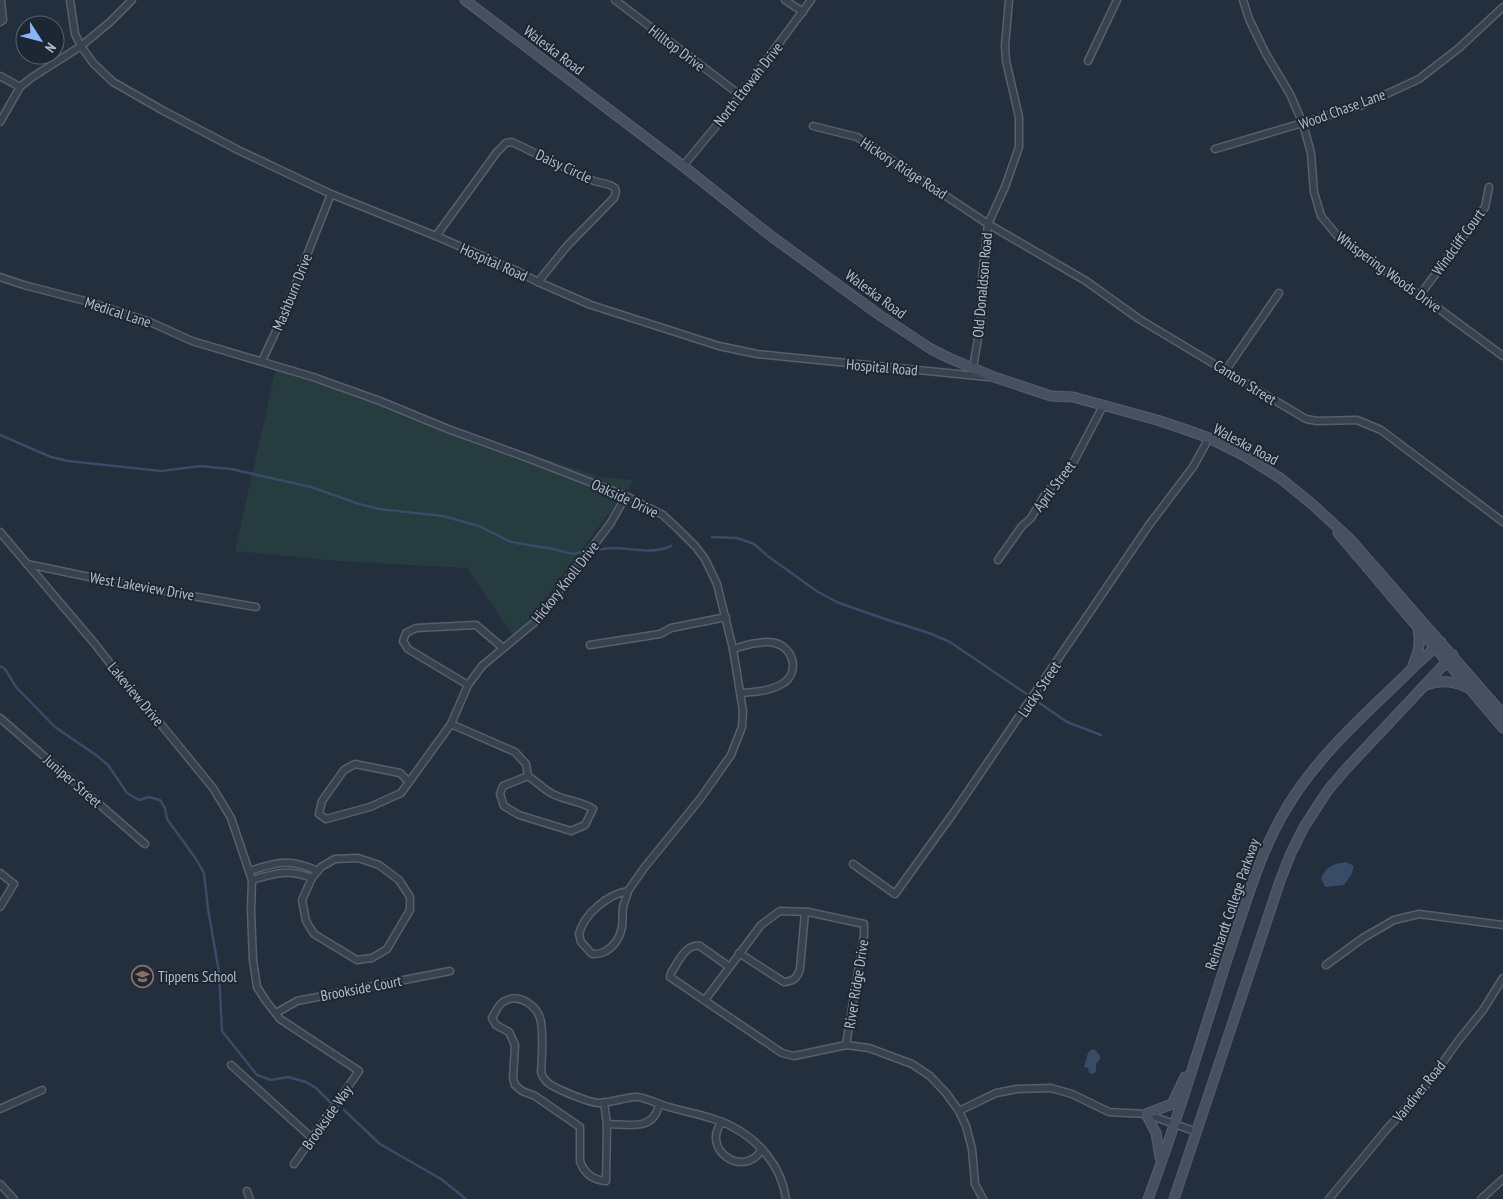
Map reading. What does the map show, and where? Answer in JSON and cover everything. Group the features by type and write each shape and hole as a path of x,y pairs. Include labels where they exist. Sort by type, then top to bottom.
{"main road":[{"name":"Waleska Road","path":"465,0 683,166 771,236 878,314 931,349 994,377 1051,396 1073,397 1157,420 1209,438 1268,470 1302,496 1351,540 1438,644"},
{"name":"Waleska Road","path":"1322,514 1418,629 1438,644"},
{"path":"1411,670 1420,640 1418,629"},
{"path":"1438,644 1470,689 1503,728"},
{"name":"Reinhardt College Parkway","path":"1148,1199 1259,863 1270,838 1288,805 1326,754 1366,712 1438,644"},
{"path":"1174,1199 1280,881 1297,840 1312,814 1338,779 1450,659"},
{"path":"1450,659 1503,714"},
{"path":"1426,685 1433,682 1447,682 1470,689"},
{"path":"1161,1162 1156,1133 1146,1114 1172,1104 1202,1038"}],"street":[{"path":"0,22 3,20 1,0"},
{"name":"Hospital Road","path":"70,0 75,34 81,46 93,63 113,82 238,150 331,194 436,236 591,306 719,346 749,353 994,377"},
{"path":"0,122 20,87 81,46 110,22 132,0"},
{"name":"Hilltop Drive","path":"614,0 740,95"},
{"path":"785,0 802,12"},
{"name":"North Etowah Drive","path":"683,166 740,95 811,0"},
{"name":"Old Donaldson Road","path":"973,368 980,321 982,278 988,224 1005,187 1019,146 1019,117 1006,61 1008,0"},
{"path":"1088,61 1117,0"},
{"name":"Whispering Woods Drive","path":"1243,0 1249,19 1262,46 1290,94 1303,124 1311,153 1314,192 1321,216 1340,239 1503,356"},
{"name":"Wood Chase Lane","path":"1216,149 1363,105 1419,79 1459,48 1503,7"},
{"path":"0,76 20,87"},
{"name":"Hickory Ridge Road","path":"813,126 857,137 988,224"},
{"name":"Daisy Circle","path":"436,236 497,152 506,143 512,142 594,181 610,185 614,188 616,192 614,198 567,246 538,282"},
{"name":"Windcliff Court","path":"1420,295 1484,207 1489,187"},
{"name":"Mashburn Drive","path":"262,361 283,316 331,194"},
{"name":"Canton Street","path":"988,224 1086,281 1139,319 1306,418 1317,421 1357,420 1381,430 1503,522"},
{"name":"Medical Lane","path":"0,277 89,302 150,322 192,341 262,361"},
{"path":"1226,370 1279,293"},
{"name":"Oakside Drive","path":"262,361 380,401 448,429 626,496 663,516 696,547 705,559 717,584 726,617 741,693 742,727 731,755 700,799 644,868 628,892 622,927 614,945 607,951 592,954 581,942 579,934 585,919 600,905 619,893 628,892"},
{"name":"April Street","path":"998,560 1022,526 1031,518 1046,493 1072,465 1102,406"},
{"name":"Lucky Street","path":"853,864 895,894 954,812 1149,525 1193,467 1209,438"},
{"name":"Hickory Knoll Drive","path":"409,782 400,773 355,764 344,770 322,800 319,814 326,819 370,807 401,793 409,782 450,724 468,685 486,661 536,621 610,524 626,496"},
{"name":"Lakeview Drive","path":"0,532 213,788 231,818 252,880 251,910 256,987 280,1019 360,1071"},
{"name":"West Lakeview Drive","path":"28,564 118,583 256,608"},
{"path":"590,645 660,634 671,628 726,617"},
{"path":"468,685 408,649 403,641 406,633 416,628 476,626 503,648"},
{"path":"733,649 762,642 773,642 780,644 787,650 794,663 790,678 784,683 754,692 741,693"},
{"name":"Juniper Street","path":"0,718 145,844"},
{"path":"450,724 515,752 526,764 528,776 549,792 562,799 585,804 592,809 585,824 572,831 519,815 504,806 500,794 503,786 528,776"},
{"path":"358,858 379,866 399,880 410,897 410,910 387,949 372,958 357,960 314,934 306,920 302,900 312,878 321,868 334,860 358,858"},
{"path":"248,871 290,862 302,864 318,871"},
{"path":"252,880 276,873 290,872 312,878"},
{"path":"0,873 14,884 0,907"},
{"name":"River Ridge Drive","path":"705,1000 728,966 761,925 780,911 805,912 864,924 864,935 846,1045"},
{"path":"739,953 784,982 792,982 797,977 800,969 805,912"},
{"path":"1326,965 1363,938 1394,920 1419,914 1503,925"},
{"name":"River Ridge Drive","path":"728,966 700,946 689,946 670,977 782,1053 794,1056 846,1045 869,1048 912,1064 930,1076 959,1111 966,1126 972,1149 975,1184 983,1199"},
{"name":"Brookside Court","path":"276,1014 297,1001 450,971"},
{"name":"Vandiver Road","path":"1329,1199 1386,1130 1429,1082 1483,1010 1503,978"},
{"path":"604,1102 607,1124 606,1181 592,1177 581,1165 580,1127 535,1096 522,1091 515,1085 513,1078 515,1044 508,1032 496,1025 492,1018 499,1005 511,998 520,998 537,1012 541,1020 541,1072 542,1077 547,1083 596,1103 638,1097 659,1105 722,1122 744,1133 762,1149 780,1177 786,1199"},
{"path":"231,1064 312,1138"},
{"name":"Brookside Way","path":"294,1164 360,1071"},
{"path":"959,1111 996,1093 1017,1088 1051,1088 1072,1094 1108,1112 1146,1114 1197,1132"},
{"path":"0,1109 42,1090"},
{"path":"607,1124 644,1124 655,1116 659,1105"},
{"path":"722,1122 716,1134 717,1144 721,1152 728,1159 737,1162 747,1161 756,1158 762,1149"},
{"path":"1481,1199 1503,1180"},
{"path":"0,1184 14,1199"},
{"path":"247,1191 250,1199"}],"green space":[{"path":"276,368 600,477 634,480 515,639 467,568 338,561 235,551"}],"water":[{"path":"1346,862 1354,866 1351,875 1344,885 1325,887 1321,878 1328,868"},
{"path":"1092,1049 1096,1050 1100,1055 1100,1059 1096,1064 1096,1071 1093,1074 1089,1073 1088,1068 1084,1067 1088,1053"}],"waterway":[{"path":"0,435 51,457 68,461 161,471 200,466 231,469 311,487 379,509 443,516 479,526 511,542 573,554 582,552"},
{"path":"712,537 737,538 754,544 818,592 839,603 929,633 950,642 1028,695"},
{"path":"597,550 613,548 649,551 671,546"},
{"path":"0,666 5,669 16,687 55,727 108,765 127,793 139,800 149,797 160,800 165,808 167,819 204,873 219,972 222,1031 257,1075 271,1080 288,1077 306,1082 316,1088 330,1102"},
{"path":"1038,702 1067,722 1101,735"},
{"path":"344,1110 380,1144 441,1179 466,1199"}],"place":[{"name":"Tippens School","path":"142,976"}]}
